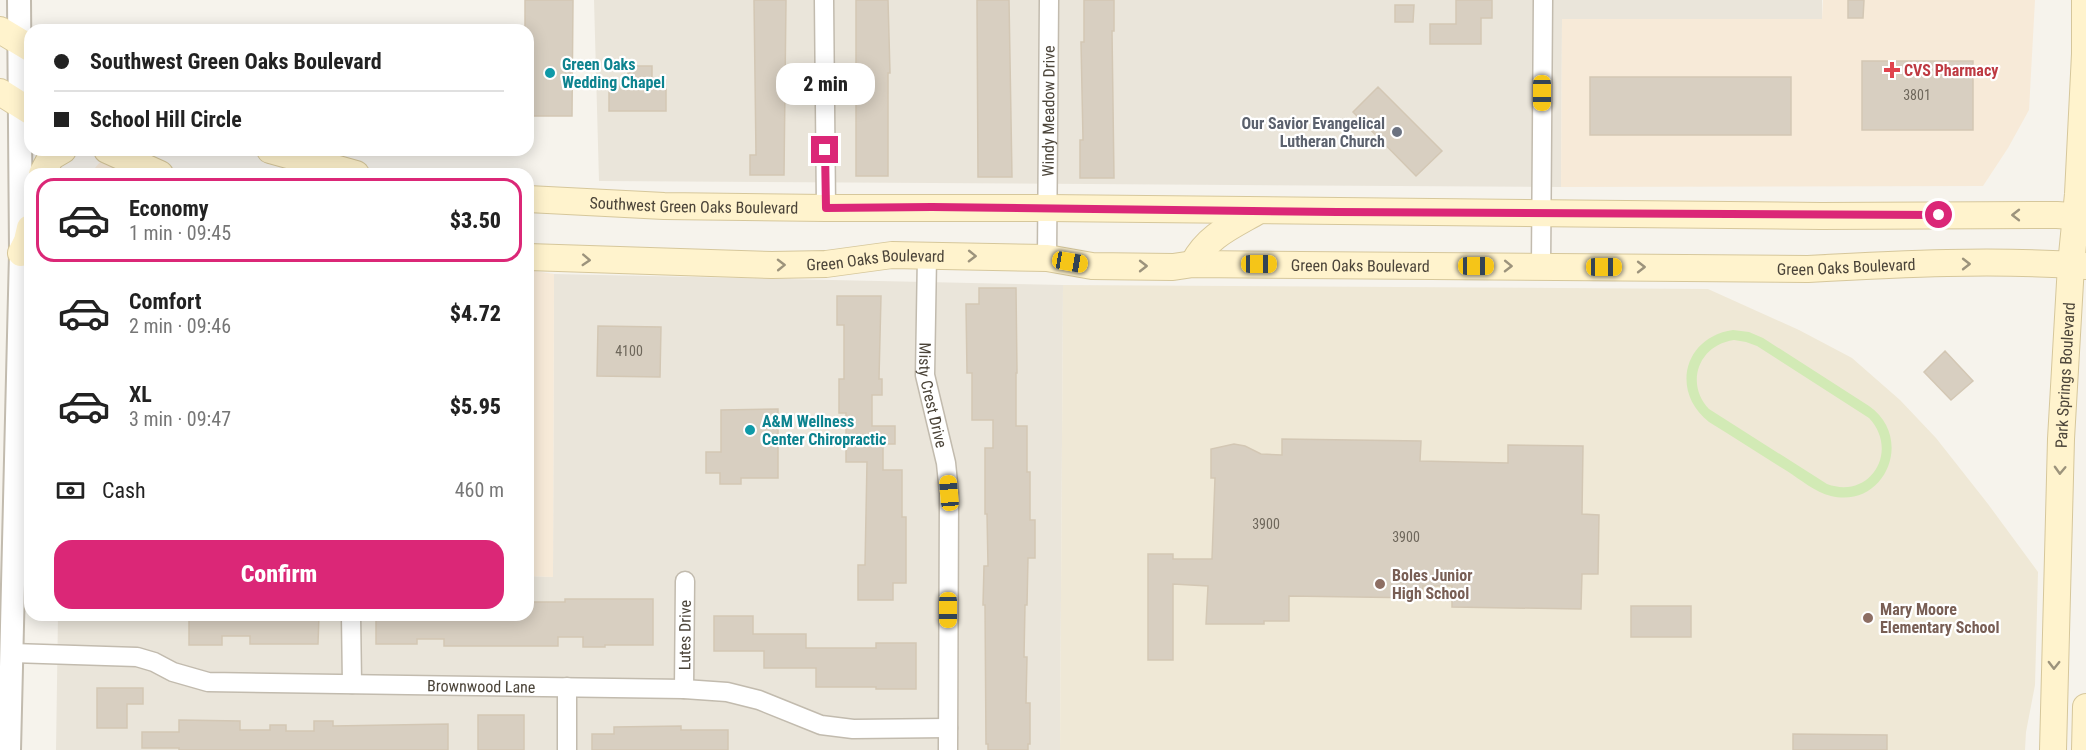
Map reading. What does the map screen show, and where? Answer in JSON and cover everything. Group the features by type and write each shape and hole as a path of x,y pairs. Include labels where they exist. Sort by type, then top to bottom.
{"main road":[{"name":"Park Springs Boulevard","path":"2053,750 2061,439 2078,265 2085,0"},
{"path":"118,156 146,168"},
{"path":"292,156 334,168"},
{"name":"Southwest Green Oaks Boulevard","path":"534,199 664,206 826,208 2080,216"},
{"path":"1193,264 1200,250 1221,231 1258,211"},
{"path":"21,253 24,247"},
{"name":"Green Oaks Boulevard","path":"534,257 772,265 826,264 892,255 1047,258 1092,266 1173,267 1193,264 1808,268 1907,264 2078,265"},
{"path":"2085,750 2086,707"}],"street":[{"path":"9,750 21,253 16,40 19,0"},
{"path":"824,0 826,208"},
{"name":"Windy Meadow Drive","path":"1047,258 1049,0"},
{"path":"1541,266 1543,0"},
{"name":"Misty Crest Drive","path":"927,256 925,375 946,463 949,493 948,750"},
{"name":"Lutes Drive","path":"684,689 685,581"},
{"path":"351,621 352,684"},
{"name":"Brownwood Lane","path":"12,653 137,657 154,662 173,672 208,682 684,689 727,692 759,700 822,725 853,729 948,728"},
{"path":"567,687 567,750"}],"shaded area":[{"path":"594,0 1822,0 1822,19 1562,19 1561,187 599,181"},
{"path":"1823,0 2035,0 2029,110 1983,186 1561,187 1562,19 1822,19"},
{"path":"100,162 118,168 95,168"},
{"path":"534,271 554,274 553,577 534,576"},
{"path":"554,274 1063,285 1060,750 56,750 58,621 534,621 534,576 553,577"},
{"name":"Boles Junior High School","path":"1063,285 1708,289 1799,330 1852,358 1900,400 1936,438 2038,572 2035,685 2025,750 1060,750"}],"green space":[{"path":"1733,330 1749,332 1763,338 1869,406 1883,420 1890,435 1891,452 1888,468 1879,482 1866,492 1850,497 1831,496 1819,492 1709,422 1689,396 1688,367 1694,354 1703,343 1716,335","holes":["1734,340 1757,346 1869,418 1878,431 1882,444 1881,458 1876,469 1867,479 1856,485 1842,487 1827,484 1709,409 1702,399 1697,378 1704,357 1722,343"]}],"building":[{"name":"Green Oaks Wedding Chapel","path":"525,0 573,0 572,116 534,116 534,24 525,24"},
{"path":"754,0 786,0 784,175 750,175 750,155 756,155"},
{"path":"856,0 888,0 890,73 888,73 888,176 856,176"},
{"path":"977,0 1009,0 1012,177 978,177"},
{"path":"1084,0 1114,0 1114,31 1112,31 1114,178 1080,178 1080,140 1083,140 1081,42 1084,42"},
{"path":"1456,0 1492,0 1492,18 1481,18 1481,44 1430,44 1430,24 1456,24"},
{"path":"1848,0 1864,0 1863,18 1848,18"},
{"path":"1395,5 1414,5 1413,22 1395,22"},
{"name":"CVS Pharmacy","path":"1862,61 1973,61 1973,130 1862,130"},
{"path":"628,66 652,66 652,80 666,80 666,111 609,111 609,80 628,80"},
{"path":"1590,77 1791,77 1791,135 1590,135"},
{"name":"Our Savior Evangelical Lutheran Church","path":"1378,87 1442,151 1416,176 1353,112"},
{"path":"979,288 1016,288 1016,426 1027,426 1030,520 1035,520 1035,558 1028,558 1027,605 1025,605 1026,703 1030,703 1028,750 988,750 988,744 986,744 985,605 983,605 984,566 988,566 985,448 993,448 993,420 972,420 972,373 967,373 966,304 979,304"},
{"path":"837,296 881,296 879,379 882,379 882,395 872,395 872,426 895,426 895,444 883,444 883,470 902,470 902,517 906,517 906,583 893,583 893,600 858,600 858,565 865,565 867,462 846,462 846,413 839,413 839,379 844,379 844,325 837,325"},
{"path":"598,326 661,327 660,377 597,376"},
{"path":"1945,351 1973,381 1951,400 1924,372"},
{"name":"A&M Wellness Center Chiropractic","path":"778,409 778,478 741,478 741,484 720,484 720,473 706,473 706,452 721,452 721,410"},
{"name":"Boles Junior High School","path":"1282,439 1421,441 1420,461 1508,463 1508,445 1583,446 1582,514 1599,515 1598,574 1582,574 1581,609 1452,607 1452,586 1423,586 1422,598 1289,596 1289,621 1264,621 1264,624 1206,624 1208,586 1173,584 1173,660 1148,660 1148,554 1173,554 1173,559 1212,559 1215,478 1211,478 1211,449 1234,444 1245,446 1261,454 1282,455"},
{"path":"565,599 653,599 653,645 583,647 583,637 558,637 558,646 444,646 444,639 417,639 417,644 376,644 376,621 534,621 534,602 565,602"},
{"path":"1631,606 1691,606 1691,637 1631,637"},
{"path":"714,616 753,616 753,634 806,634 806,648 876,648 876,643 916,643 916,689 816,687 816,668 764,668 764,651 714,651"},
{"path":"189,621 319,621 318,644 250,644 250,636 222,636 222,645 189,645"},
{"path":"97,688 143,688 143,704 127,704 127,728 97,728"},
{"path":"478,715 524,715 524,750 478,750"},
{"path":"179,720 240,721 240,730 270,730 270,725 286,725 286,731 314,731 314,721 333,721 333,726 448,724 448,750 142,748 142,732 179,732"},
{"path":"681,726 681,730 728,730 728,750 592,750 592,734 614,734 614,727"},
{"path":"1793,734 1887,735 1887,750 1793,750"}],"place":[{"name":"CVS Pharmacy","path":"1892,70"},
{"name":"Green Oaks Wedding Chapel","path":"550,73"},
{"name":"Our Savior Evangelical Lutheran Church","path":"1397,132"},
{"name":"A&M Wellness Center Chiropractic","path":"750,430"},
{"name":"Boles Junior High School","path":"1380,584"},
{"name":"Mary Moore Elementary School","path":"1868,618"}],"route":[{"path":"825,150 826,208 1939,215"}]}
